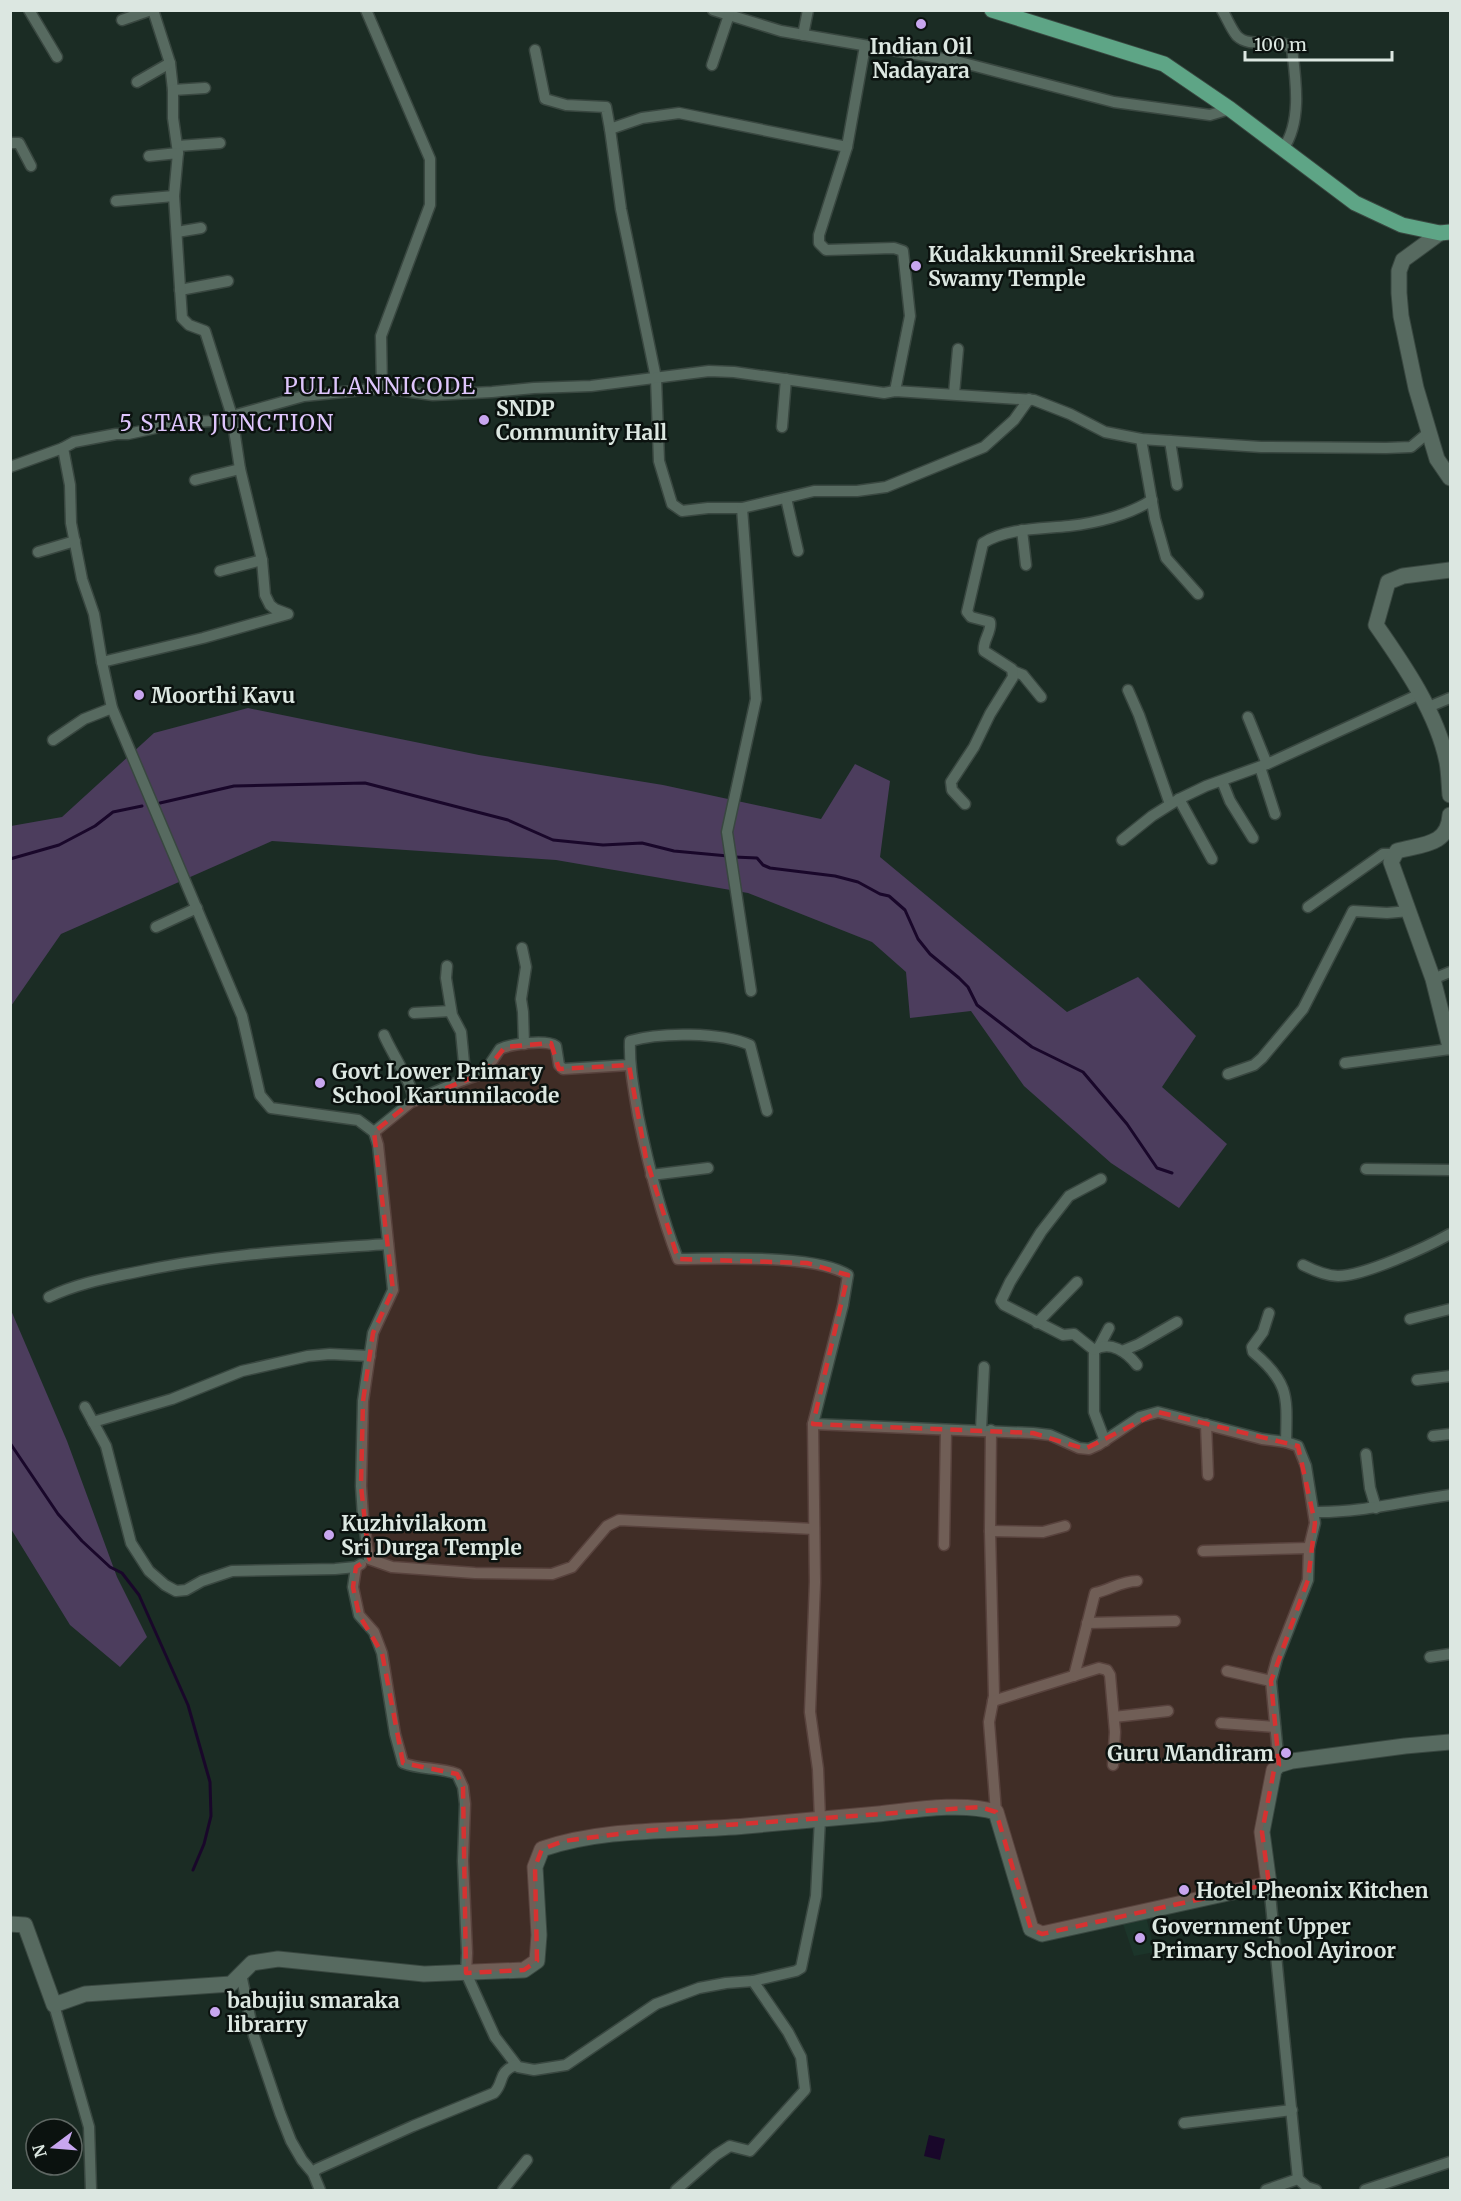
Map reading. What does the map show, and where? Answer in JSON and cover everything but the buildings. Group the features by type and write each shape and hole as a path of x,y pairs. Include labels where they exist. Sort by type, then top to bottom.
{"main road":[{"path":"992,10 1164,64 1230,109 1355,203 1402,225 1445,232"},
{"path":"1445,232 1403,260 1399,271 1401,316 1406,343 1437,459 1450,478"},
{"path":"1450,570 1403,576 1388,582 1376,625 1406,667 1438,732 1449,761 1450,795"},
{"path":"1450,815 1448,830 1442,838 1396,851 1392,857 1391,866 1433,979 1450,1048"},
{"path":"10,1924 25,1925 54,2005 86,1994 231,1984 252,1963 278,1959 424,1974 524,1970 537,1961 539,1935 535,1866 542,1849 564,1841 642,1831 696,1830 915,1810 980,1808 996,1812 1031,1929 1041,1934 1269,1884 1262,1833 1274,1770 1279,1765 1292,1761 1450,1742"}],"street":[{"path":"29,10 57,57"},
{"path":"102,662 203,638 288,614 270,605 266,595 262,560 240,469 232,416 205,331 189,325 182,318 174,196 178,149 173,118 170,63 152,10 122,20"},
{"path":"366,10 430,159 430,205 381,336 382,388"},
{"path":"713,10 781,31 956,61 1114,102 1210,116 1230,109"},
{"path":"803,35 808,10"},
{"path":"1222,10 1237,36 1244,40 1285,44 1292,50 1296,118 1290,140 1283,149"},
{"path":"712,65 729,15"},
{"path":"865,46 847,147 819,235 819,243 826,250 894,248 903,251 910,316 896,391"},
{"path":"536,50 544,99 566,105 606,107 621,209 656,378 659,461 672,504 682,511 742,508 814,491 857,491 886,487 984,447 1014,420 1029,399"},
{"path":"137,82 170,63"},
{"path":"173,90 205,88"},
{"path":"610,129 642,118 680,112 847,147"},
{"path":"10,143 19,144 31,166"},
{"path":"149,156 220,143"},
{"path":"116,201 174,196"},
{"path":"177,232 201,228"},
{"path":"180,290 228,281"},
{"path":"954,394 958,349"},
{"path":"10,467 74,442 128,434 178,423 210,421 304,396 382,388 434,395 591,386 709,372 734,372 884,393 896,391 1029,399 1070,414 1105,432 1141,440 1305,448 1386,448 1411,447 1429,432"},
{"path":"782,427 786,379"},
{"path":"1141,440 1166,558 1198,594"},
{"path":"1170,441 1177,486"},
{"path":"63,448 70,485 71,523 82,579 94,614 112,708 242,1016 260,1095 271,1108 358,1120 374,1132 378,1145 393,1290 373,1333 363,1401 361,1486 369,1559"},
{"path":"195,480 240,469"},
{"path":"786,498 798,551"},
{"path":"1041,697 1023,675 1013,671 984,651 990,622 970,617 967,612 966,608 983,543 993,537 1022,530 1072,526 1103,519 1138,509 1152,500"},
{"path":"742,508 756,699 727,832 751,992"},
{"path":"1022,530 1026,565"},
{"path":"38,552 75,541"},
{"path":"220,571 262,560"},
{"path":"965,804 952,790 951,782 974,747 990,714 1013,676 1013,671"},
{"path":"1128,690 1175,801 1212,858"},
{"path":"1122,840 1175,801 1423,701 1450,698"},
{"path":"53,740 84,719 112,708"},
{"path":"1248,717 1264,765 1275,813"},
{"path":"1222,781 1230,801 1252,838"},
{"path":"1308,907 1383,854 1389,854 1392,857"},
{"path":"156,927 196,908"},
{"path":"1228,1074 1254,1065 1303,1009 1353,911 1409,911"},
{"path":"522,948 526,967 521,999 524,1012 524,1044"},
{"path":"447,966 446,978 451,1011 461,1032 465,1072 463,1080"},
{"path":"1433,979 1450,972"},
{"path":"414,1013 451,1011"},
{"path":"384,1035 413,1092 414,1101"},
{"path":"356,1567 353,1587 359,1615 374,1632 382,1653 395,1734 403,1762 412,1767 447,1770 458,1774 464,1787 463,1862 466,1972 495,2037 518,2067 534,2070 566,2065 656,2004 699,1988 753,1981 801,1968 816,1896 820,1819 818,1768 810,1712 815,1582 813,1424 843,1305 848,1275 841,1270 807,1263 760,1259 678,1259 660,1209 651,1175 629,1065 630,1041 642,1037 668,1035 736,1038 750,1045 767,1111"},
{"path":"374,1132 414,1101 484,1073 500,1049 524,1044 551,1043 556,1046 559,1065 563,1069 629,1065"},
{"path":"1345,1064 1450,1048"},
{"path":"651,1175 708,1168"},
{"path":"1366,1169 1450,1170"},
{"path":"1101,1179 1069,1196 1041,1232 1002,1298 1002,1303 1063,1335 1074,1334 1096,1348 1112,1347 1122,1351 1137,1365"},
{"path":"1303,1265 1314,1271 1336,1276 1354,1274 1450,1234"},
{"path":"49,1297 71,1286 232,1255 387,1244"},
{"path":"1037,1323 1077,1282"},
{"path":"1410,1319 1450,1309"},
{"path":"1269,1313 1263,1332 1252,1347 1253,1352 1279,1377 1287,1404 1286,1442"},
{"path":"1122,1351 1140,1344 1177,1322"},
{"path":"1105,1441 1094,1412 1096,1348 1109,1328"},
{"path":"93,1422 172,1399 242,1371 308,1356 330,1354 370,1356"},
{"path":"984,1367 993,1701 989,1722 996,1812"},
{"path":"1417,1380 1450,1376"},
{"path":"84,1407 106,1446 131,1543 149,1571 165,1585 176,1590 186,1590 202,1581 232,1571 301,1571 356,1567 369,1559"},
{"path":"813,1424 986,1430 1050,1435 1085,1449 1093,1448 1140,1417 1158,1412 1298,1446 1306,1466 1316,1523 1309,1548 1308,1580 1270,1681 1275,1705 1279,1765"},
{"path":"1206,1424 1208,1475"},
{"path":"944,1545 946,1430"},
{"path":"1433,1436 1450,1434"},
{"path":"1366,1454 1370,1488 1376,1508"},
{"path":"1314,1512 1376,1508 1450,1495"},
{"path":"369,1559 392,1567 552,1574 573,1567 607,1526 619,1520 814,1530"},
{"path":"990,1531 1043,1533 1065,1526"},
{"path":"1203,1551 1309,1548"},
{"path":"1074,1676 1095,1593 1122,1583 1137,1581"},
{"path":"1087,1623 1175,1621"},
{"path":"1430,1657 1450,1654"},
{"path":"993,1701 1099,1668 1107,1670 1110,1675 1115,1732 1113,1765"},
{"path":"1227,1671 1270,1681"},
{"path":"1114,1717 1168,1711"},
{"path":"1221,1723 1275,1727"},
{"path":"1269,1884 1298,2179 1307,2187 1316,2190"},
{"path":"241,1974 254,2036 280,2113 297,2151 313,2173 320,2190"},
{"path":"676,2190 689,2186 730,2146 750,2151 805,2090 801,2057 788,2032 753,1981"},
{"path":"54,2005 89,2127 91,2190"},
{"path":"313,2173 317,2169 412,2126 494,2093 499,2088 501,2076 507,2068 516,2064"},
{"path":"1184,2123 1292,2110"},
{"path":"503,2190 527,2160"},
{"path":"1365,2190 1450,2162"},
{"path":"1266,2190 1298,2179"}],"highlighted area":[{"path":"551,1043 559,1069 629,1065 646,1158 678,1259 807,1263 848,1275 813,1424 1033,1433 1085,1449 1158,1412 1298,1446 1315,1523 1308,1580 1271,1681 1279,1765 1274,1770 1262,1832 1269,1884 1042,1934 1031,1929 996,1812 980,1807 642,1831 564,1841 542,1849 535,1867 537,1961 524,1970 466,1973 463,1787 457,1774 403,1763 382,1653 359,1615 353,1587 356,1567 369,1559 361,1486 363,1401 373,1333 393,1290 374,1132 411,1102 484,1073 505,1047"}],"shaded area":[{"path":"248,708 479,755 663,785 821,819 855,764 890,781 880,857 1067,1012 1138,977 1196,1036 1162,1087 1227,1144 1179,1208 1111,1163 1024,1086 971,1011 910,1018 906,972 872,942 748,893 556,860 272,841 61,934 11,1006 11,826 62,817 154,733"},
{"path":"10,1308 67,1441 117,1577 147,1637 120,1667 70,1625 11,1529"},
{"name":"Government Upper Primary School Ayiroor","path":"1146,1917 1155,1952 1134,1956 1123,1924"},
{"path":"929,2135 945,2139 940,2160 924,2156"}],"waterway":[{"path":"160,803 234,786 365,783 508,820 553,840 603,845 642,843 674,851 728,856"},
{"path":"10,859 59,845 95,826 113,812 142,806"},
{"path":"734,857 757,858 763,865 770,868 835,876 858,882 880,894 889,896 905,910 918,939 930,954 968,987 977,1005 1032,1047 1083,1072 1127,1124 1157,1168 1172,1173"},
{"path":"10,1443 58,1514 110,1567 122,1573 139,1595 188,1705 210,1782 211,1816 204,1844 193,1870"}],"place":[{"name":"Indian Oil Nadayara","path":"921,24"},
{"name":"Kudakkunnil Sreekrishna Swamy Temple","path":"916,266"},
{"name":"SNDP Community Hall","path":"484,420"},
{"name":"Moorthi Kavu","path":"139,695"},
{"name":"Govt Lower Primary School Karunnilacode","path":"320,1083"},
{"name":"Kuzhivilakom Sri Durga Temple","path":"329,1535"},
{"name":"Guru Mandiram","path":"1286,1753"},
{"name":"Hotel Pheonix Kitchen","path":"1184,1890"},
{"name":"Government Upper Primary School Ayiroor","path":"1140,1938"},
{"name":"babujiu smaraka librarry","path":"215,2012"}],"district":[{"name":"PULLANNICODE","path":"380,386"},
{"name":"5 STAR JUNCTION","path":"227,423"}]}
